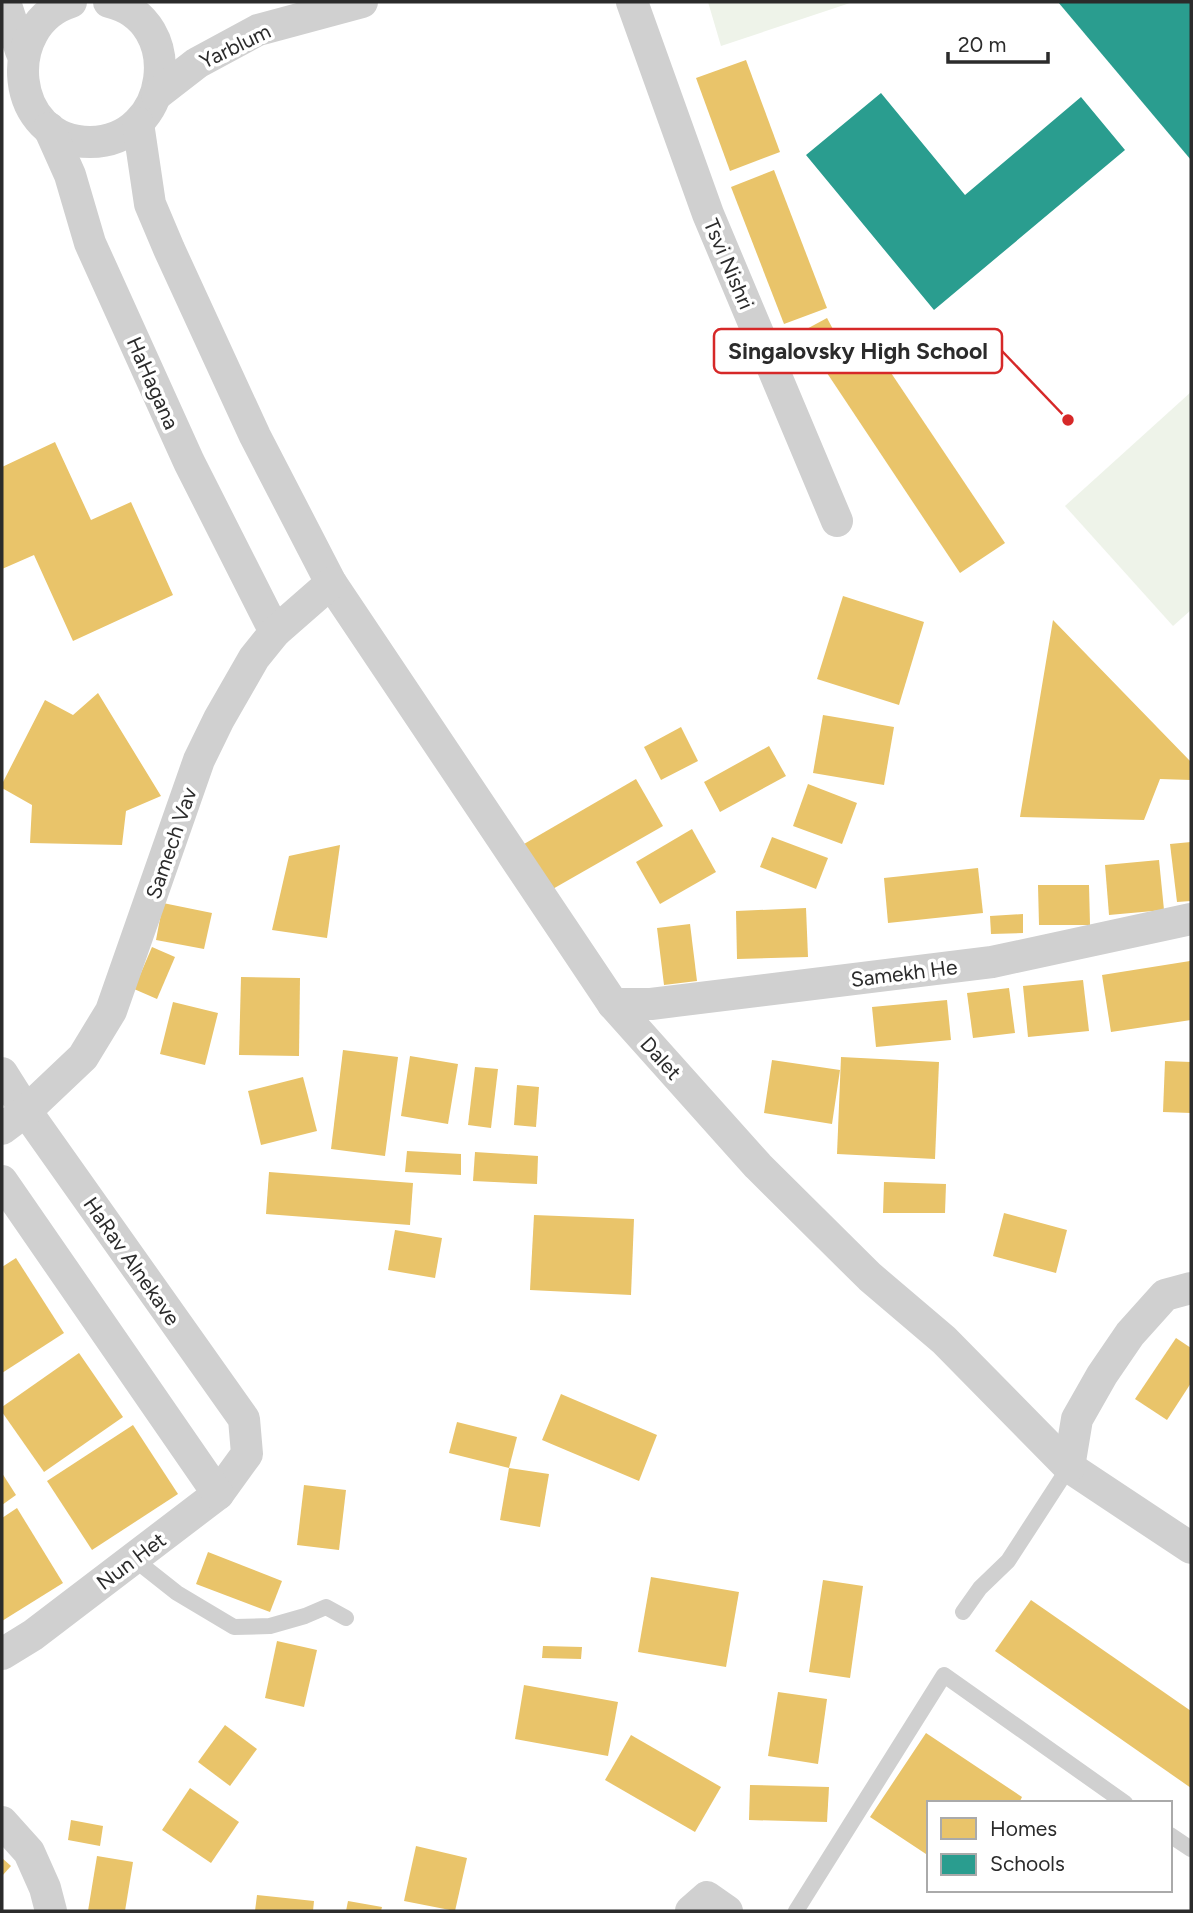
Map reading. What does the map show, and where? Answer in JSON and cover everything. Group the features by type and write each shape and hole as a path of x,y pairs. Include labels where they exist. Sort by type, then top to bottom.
{"street":[{"path":"5,2 21,51"},
{"path":"21,51 30,31 45,15 71,2"},
{"path":"48,128 68,138 89,142 109,139 138,123 157,94 161,73 159,51 149,30 134,14 115,2"},
{"name":"Yarblum","path":"157,94 197,63 258,30 362,2"},
{"name":"Tsvi Nishri","path":"632,2 708,214 837,521"},
{"name":"HaHagana","path":"21,51 19,72 22,94 33,113 48,128 70,175 90,243 101,268 189,462 275,632"},
{"path":"138,123 150,204 255,436 331,583"},
{"name":"Samech Vav","path":"14,1120 83,1057 111,1011 199,760 254,658 275,632 331,583"},
{"name":"Dalet","path":"331,583 613,1004 758,1166 870,1277 944,1340 1069,1467"},
{"name":"Samekh He","path":"613,1004 651,1004 992,962 1191,919"},
{"name":"HaRav Alnekave","path":"2,1073 14,1120 244,1419 247,1454"},
{"path":"2,1181 218,1493"},
{"path":"1191,1288 1165,1295 1130,1334 1102,1375 1077,1419 1069,1467 1191,1548"},
{"name":"Nun Het","path":"2,1654 33,1635 218,1493 247,1454"},
{"path":"2,1822 29,1852 45,1888 51,1911"}],"lane":[{"path":"963,1612 980,1588 1008,1561 1069,1467"},
{"path":"134,1559 177,1593 234,1627 270,1626 326,1607 346,1618"},
{"path":"796,1911 944,1675 1122,1801"},
{"path":"1172,1836 1191,1849"}],"shaded area":[{"path":"708,2 853,2 721,46"},
{"path":"1191,392 1191,610 1173,626 1065,506"}],"building: Homes":[{"path":"746,60 780,152 730,171 696,78"},
{"path":"774,170 827,308 784,324 731,187"},
{"path":"827,318 844,350 808,370 790,338"},
{"path":"871,343 1005,543 960,573 827,373"},
{"path":"55,442 91,520 131,502 173,595 73,641 34,555 2,569 2,467"},
{"path":"843,596 924,622 899,705 817,679"},
{"path":"1053,620 1191,762 1191,780 1160,779 1144,820 1020,817"},
{"path":"98,693 161,796 126,811 122,845 30,843 32,805 2,788 2,784 45,700 73,715"},
{"path":"823,715 894,727 884,785 813,773"},
{"path":"681,727 698,761 661,780 644,747"},
{"path":"769,746 786,776 720,812 704,782"},
{"path":"636,779 663,826 551,890 524,844"},
{"path":"808,784 857,803 842,844 793,826"},
{"path":"692,829 716,872 660,904 636,862"},
{"path":"772,837 828,858 816,889 760,867"},
{"path":"1191,842 1191,901 1177,902 1170,844"},
{"path":"340,845 327,938 272,930 289,856"},
{"path":"1159,860 1164,910 1109,915 1105,865"},
{"path":"978,868 983,913 888,923 884,878"},
{"path":"1038,885 1089,885 1090,925 1039,925"},
{"path":"163,903 212,913 204,949 156,940"},
{"path":"806,908 808,957 737,959 736,911"},
{"path":"1023,914 1023,933 991,934 990,916"},
{"path":"690,924 697,981 664,985 657,928"},
{"path":"152,947 175,957 157,999 134,989"},
{"path":"1190,961 1191,1020 1111,1032 1102,975"},
{"path":"241,977 300,978 299,1056 239,1055"},
{"path":"1083,980 1089,1031 1028,1037 1023,986"},
{"path":"1009,988 1015,1033 973,1038 967,993"},
{"path":"947,1000 951,1040 876,1047 872,1007"},
{"path":"173,1002 218,1013 205,1065 160,1054"},
{"path":"343,1050 398,1057 385,1156 331,1149"},
{"path":"410,1056 458,1064 448,1124 401,1116"},
{"path":"841,1057 939,1062 935,1159 837,1154"},
{"path":"772,1060 840,1070 832,1124 764,1113"},
{"path":"1165,1061 1191,1062 1191,1113 1163,1112"},
{"path":"475,1067 498,1069 491,1128 468,1125"},
{"path":"303,1077 317,1131 261,1145 248,1091"},
{"path":"517,1085 539,1087 536,1127 514,1125"},
{"path":"407,1151 461,1154 461,1175 405,1172"},
{"path":"475,1152 538,1156 537,1184 473,1181"},
{"path":"269,1172 413,1183 410,1225 266,1214"},
{"path":"884,1182 946,1184 945,1213 883,1213"},
{"path":"1004,1213 1067,1230 1056,1273 993,1256"},
{"path":"534,1215 634,1219 631,1295 530,1290"},
{"path":"395,1230 442,1238 435,1278 388,1270"},
{"path":"16,1258 64,1333 2,1373 2,1267"},
{"path":"1176,1338 1191,1348 1191,1383 1167,1420 1135,1399"},
{"path":"79,1353 123,1417 44,1472 2,1412 2,1407"},
{"path":"561,1394 657,1435 639,1481 542,1440"},
{"path":"457,1422 517,1437 509,1468 449,1453"},
{"path":"133,1425 178,1494 92,1550 47,1481"},
{"path":"509,1468 549,1474 540,1527 500,1520"},
{"path":"2,1473 16,1495 2,1505"},
{"path":"304,1485 346,1490 339,1550 297,1545"},
{"path":"17,1508 63,1583 2,1621 2,1518"},
{"path":"208,1552 282,1581 270,1612 196,1584"},
{"path":"651,1577 739,1592 726,1667 638,1652"},
{"path":"823,1580 863,1586 850,1678 809,1672"},
{"path":"1031,1600 1191,1711 1191,1788 995,1651"},
{"path":"277,1641 317,1650 304,1707 265,1698"},
{"path":"543,1646 582,1647 581,1659 542,1658"},
{"path":"524,1685 618,1702 608,1756 515,1739"},
{"path":"778,1692 827,1699 818,1764 768,1756"},
{"path":"225,1725 257,1749 230,1786 198,1762"},
{"path":"926,1733 1022,1797 1020,1801 927,1801 927,1855 870,1817"},
{"path":"631,1735 721,1787 695,1832 605,1780"},
{"path":"750,1785 829,1787 827,1822 749,1820"},
{"path":"190,1788 239,1822 211,1863 162,1830"},
{"path":"71,1820 103,1826 100,1846 68,1840"},
{"path":"416,1846 467,1858 455,1911 404,1901"},
{"path":"97,1856 133,1862 125,1911 88,1911"},
{"path":"2,1858 11,1866 2,1876"},
{"path":"257,1895 314,1901 313,1911 255,1911"},
{"path":"348,1901 382,1907 381,1911 346,1911"}],"building: Schools":[{"path":"1058,2 1191,2 1191,160"},
{"path":"881,93 965,195 1081,97 1125,150 934,310 806,155"}],"place":[{"name":"Singalovsky High School","path":"1068,420"}]}
